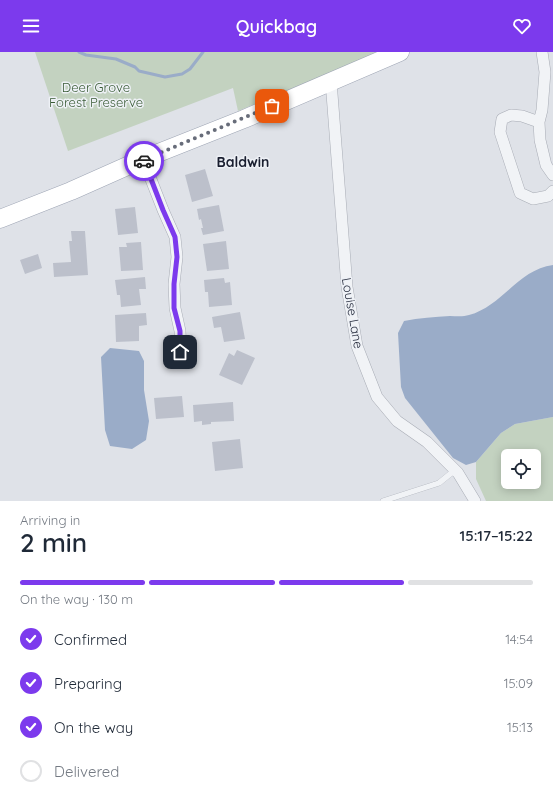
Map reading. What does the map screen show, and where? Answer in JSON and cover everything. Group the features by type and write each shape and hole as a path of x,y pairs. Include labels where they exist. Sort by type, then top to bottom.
{"main road":[{"path":"0,219 244,119 400,52"}],"street":[{"path":"542,52 545,72 542,110 539,122 540,140 546,165 553,175"},
{"name":"Louise Lane","path":"331,81 347,287 357,346 377,397 397,421 427,442 455,470 475,501"},
{"path":"539,122 522,116 511,115 502,119 500,132 520,193 533,199 548,196 553,190"},
{"path":"143,160 175,237 177,257 174,284 174,308 180,331 180,352"}],"lane":[{"path":"383,501 439,483 455,470"}],"green space":[{"name":"Deer Grove Forest Preserve","path":"35,52 380,52 238,111 233,88 68,151"},
{"path":"553,417 553,501 486,501 476,479 476,462 501,433 515,424"}],"water":[{"path":"553,265 553,417 515,424 501,433 476,462 466,465 453,458 405,398 401,387 398,333 404,321 433,317 464,316 481,310 491,304 530,273"},
{"path":"110,348 139,351 144,361 144,390 149,421 146,440 132,449 110,446 105,430 101,357"}],"building":[{"path":"205,169 213,196 192,202 185,175"},
{"path":"219,205 224,231 203,235 201,219 199,220 197,209"},
{"path":"135,207 138,233 118,235 115,209"},
{"path":"71,231 85,231 88,275 54,277 53,263 71,262 69,241 72,241"},
{"path":"226,241 229,269 207,271 203,244"},
{"path":"141,242 143,270 121,271 119,247 127,247 126,243"},
{"path":"38,254 42,268 25,274 20,260"},
{"path":"145,277 146,289 139,289 141,305 121,307 120,295 117,295 115,280"},
{"path":"224,278 225,283 230,282 232,305 209,307 208,292 205,292 204,280"},
{"path":"240,312 245,339 224,342 221,327 214,328 212,317"},
{"path":"146,313 147,325 139,326 139,341 116,342 115,315"},
{"path":"237,350 255,358 242,385 219,375 229,353 234,356"},
{"path":"182,396 184,417 156,419 154,398"},
{"path":"233,402 234,421 211,422 211,424 202,425 202,421 194,422 193,405"},
{"path":"240,439 243,468 215,471 212,442"}],"waterway":[{"path":"79,52 86,55 116,59 135,67 139,71 165,77 182,74 190,69 203,52"}],"way so far":[{"path":"144,161 143,160 272,106"}],"district":[{"name":"Baldwin","path":"243,162"}],"route":[{"path":"144,161 175,237 177,257 174,284 174,308 180,331 180,352"}]}
